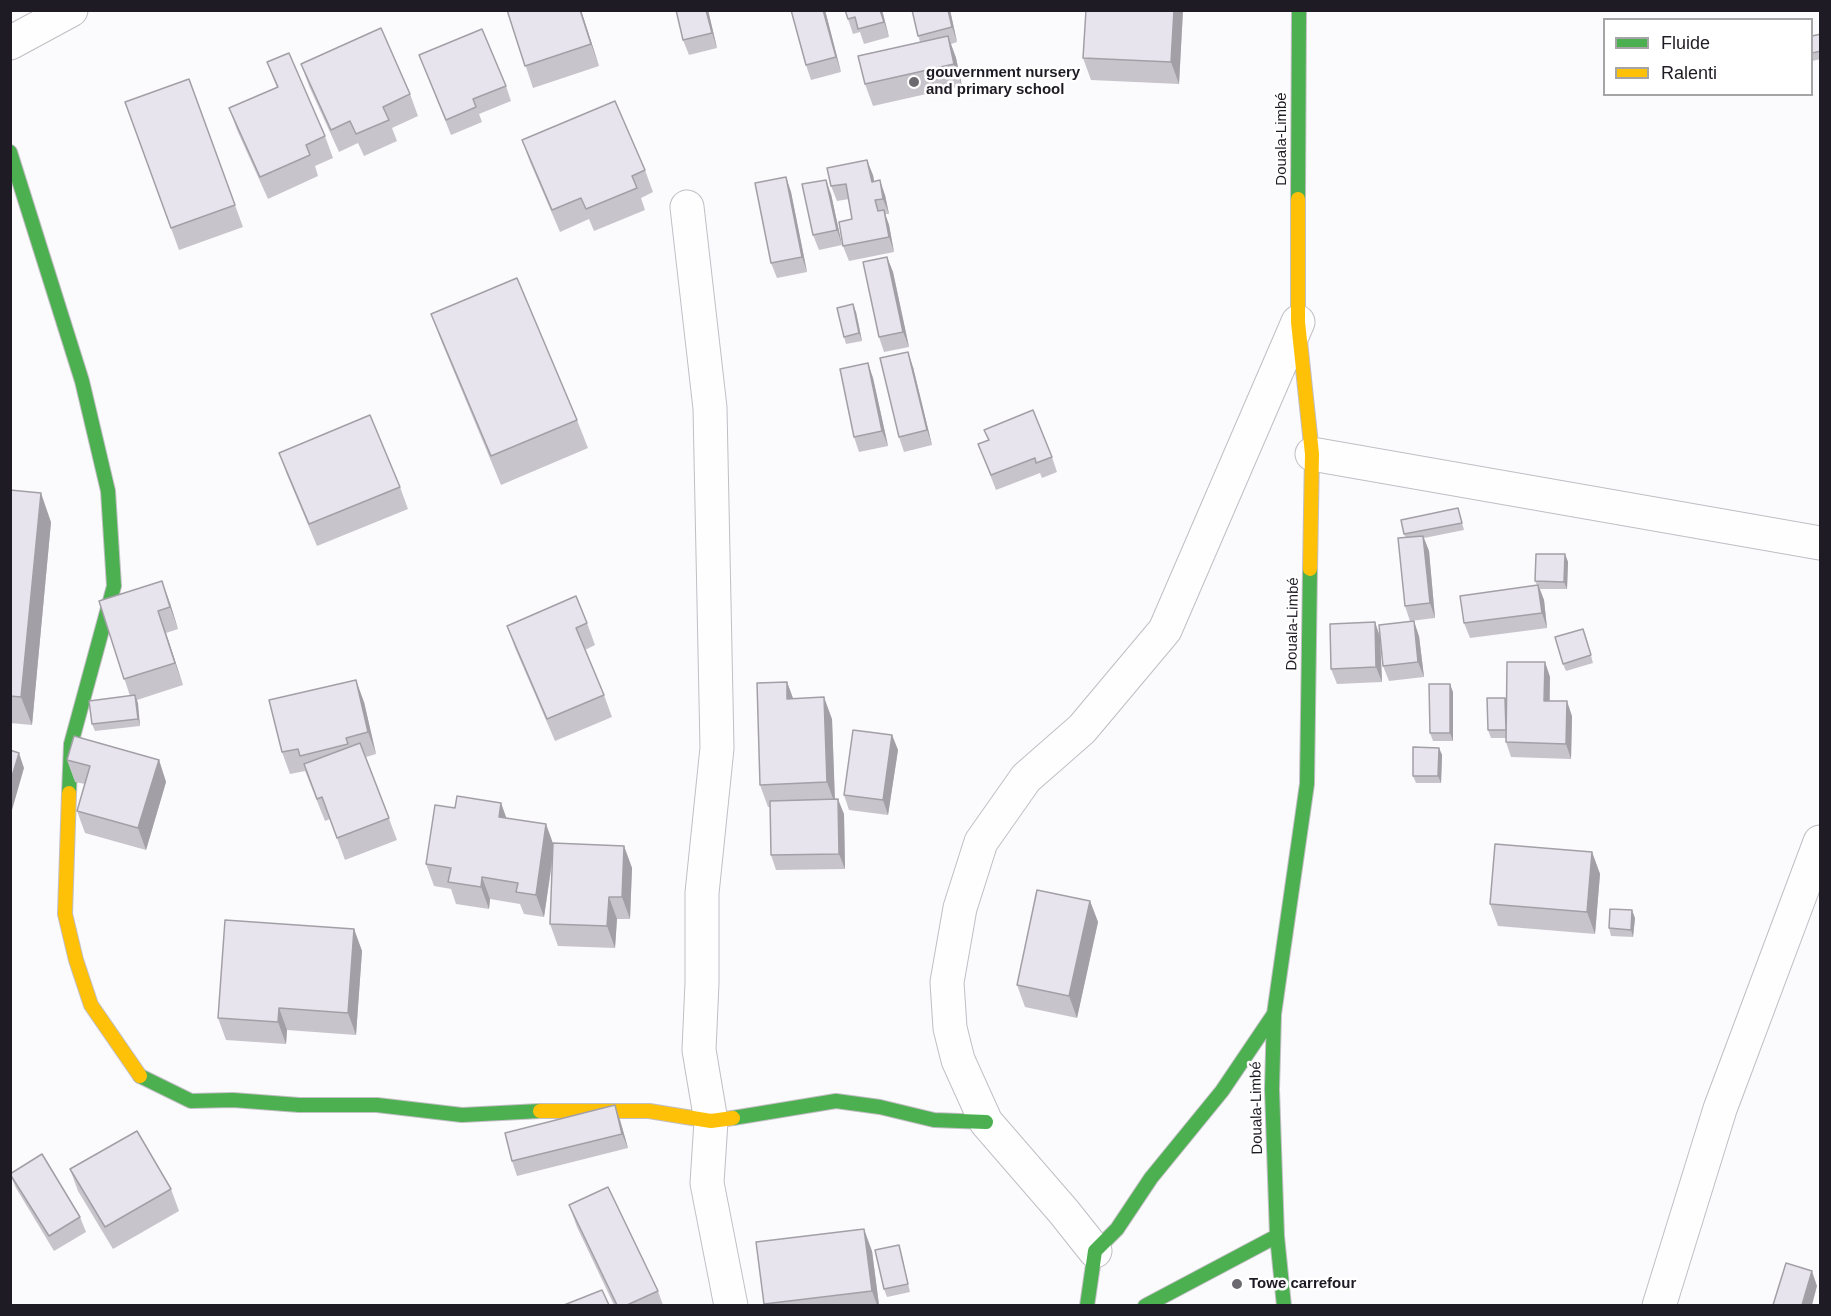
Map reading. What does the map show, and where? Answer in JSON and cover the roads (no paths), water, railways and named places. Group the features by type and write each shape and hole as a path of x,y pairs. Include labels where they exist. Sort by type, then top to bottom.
{"main road":[{"name":"Douala-Limbé","path":"1284,1305 1277,1236 1272,1089 1274,1014 1306,784 1312,454 1298,322 1299,10"},
{"path":"10,152 82,381 108,491 114,586 70,744 65,914 76,960 91,1005 138,1075 191,1101 233,1100 299,1105 377,1105 462,1115 529,1111 649,1111 711,1121 836,1101 880,1107 934,1120 986,1122"},
{"path":"1087,1305 1095,1251 1117,1229 1151,1178 1222,1091 1274,1014"},
{"path":"1145,1305 1277,1236"}],"street":[{"path":"10,43 71,10"},
{"path":"687,207 711,408 717,748 702,893 699,1050 711,1121 707,1183 730,1305"},
{"path":"1095,1251 986,1122 958,1060 950,1028 947,982 960,908 981,842 1026,778 1082,729 1165,630 1298,322"},
{"path":"1312,454 1821,543"},
{"path":"1659,1305 1720,1109 1821,842"}],"place":[{"name":"gouvernment nursery and primary school","path":"914,82"},
{"name":"Towe carrefour","path":"1237,1284"}]}
